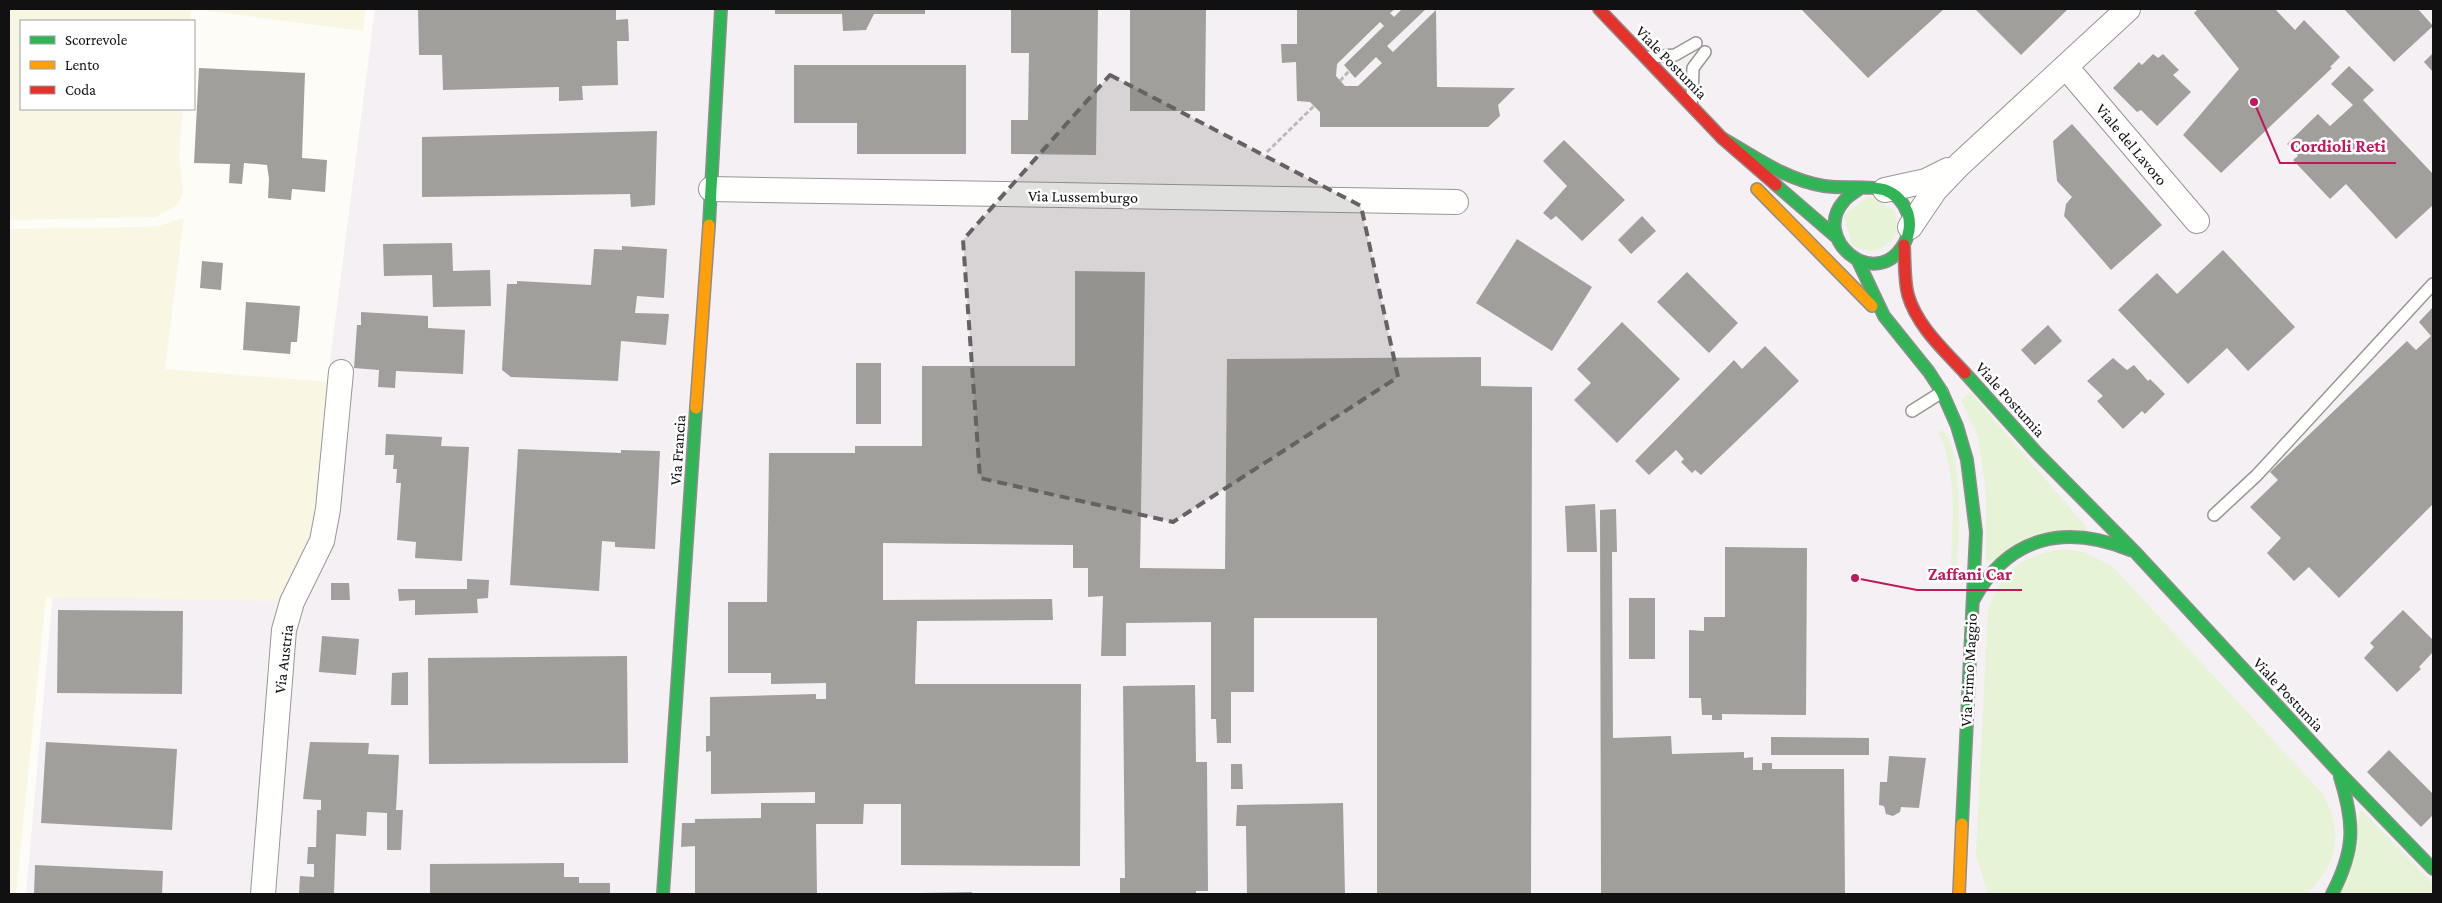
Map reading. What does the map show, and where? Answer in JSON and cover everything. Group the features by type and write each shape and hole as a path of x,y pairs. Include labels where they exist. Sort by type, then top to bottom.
{"main road":[{"name":"Via Francia","path":"664,894 711,189 721,9"},
{"name":"Viale Postumia","path":"1599,9 1722,138 1835,236 1840,246 1858,261 1884,316"},
{"name":"Viale Postumia","path":"1722,138 1741,169"},
{"name":"Viale Postumia","path":"1722,138 1795,179 1825,186 1860,189 1873,187 1885,190 1896,196 1904,206 1907,236 1908,294 1916,314 1934,339 2036,452 2136,553 2337,770 2433,869"},
{"path":"1752,184 1849,284 1884,316"},
{"path":"1835,236 1834,224 1836,213 1842,203 1860,189"},
{"path":"1858,261 1868,263 1888,259 1907,236"},
{"name":"Via Primo Maggio","path":"1884,316 1929,371 1942,392 1960,428 1971,477 1976,532 1959,869"},
{"name":"Viale Postumia","path":"1972,605 1979,586 1999,562 2038,542 2060,537 2081,536 2119,545 2136,553"},
{"name":"Viale Postumia","path":"2332,894 2345,870 2353,830 2350,809 2337,770"},
{"path":"1959,869 1959,894"}],"street":[{"path":"1907,236 1934,190 1959,164 2128,9"},
{"name":"Viale del Lavoro","path":"2066,67 2198,221"},
{"path":"1885,190 1926,181 1959,164"},
{"name":"Via Lussemburgo","path":"711,189 1456,202"},
{"name":"Via Austria","path":"263,894 284,630 292,602 322,541 328,509 341,372"},
{"name":"Via Primo Maggio","path":"1959,869 1963,892"}],"lane":[{"path":"1645,56 1676,56 1696,43"},
{"path":"1695,109 1692,86 1693,68 1705,52"},
{"path":"2214,515 2258,474 2433,284"},
{"path":"1912,411 1942,392"}],"path":[{"path":"1340,81 1350,71"},
{"path":"1267,152 1314,106"}],"highlighted area":[{"path":"1110,75 1361,206 1398,377 1173,522 980,478 963,240"}],"shaded area":[{"path":"9,9 366,9 363,31 200,10 191,11 189,20 20,20 20,110 183,110 179,157 183,189 182,196 176,206 156,217 9,220"},
{"path":"375,9 2433,9 2433,894 26,894 54,582 308,533"},
{"path":"184,218 165,369 331,382 315,530 283,601 46,597 16,894 9,894 9,229 158,226"}],"green space":[{"path":"1869,196 1895,211 1897,234 1882,248 1872,251 1852,245 1844,215"},
{"path":"1970,392 2088,529 1986,563 1986,492 1978,437 1961,400"},
{"path":"1942,430 1949,441 1954,457 1959,496 1957,569 1953,570 1951,566 1953,515 1951,481 1949,464 1938,432"},
{"path":"2066,549 2084,552 2112,566 2322,793 2333,821 2334,846 2326,871 2307,894 1988,894 1976,854 1988,609 2000,584 2017,566 2027,559 2038,555"},
{"path":"2361,810 2433,884 2433,894 2338,894"}],"building":[{"path":"418,9 616,9 616,20 628,19 629,41 617,41 618,85 582,86 583,100 559,101 559,87 443,90 442,55 419,55"},
{"path":"775,9 925,9 925,14 874,14 866,30 843,31 842,14 775,14"},
{"path":"1011,9 1098,9 1096,155 1011,154 1011,120 1028,120 1029,53 1011,53"},
{"path":"1130,9 1206,9 1205,111 1130,111"},
{"path":"1297,9 1395,9 1390,13 1394,17 1402,9 1426,9 1387,46 1393,52 1436,10 1437,87 1515,88 1498,105 1500,116 1488,127 1320,127 1320,112 1310,102 1297,101 1296,62 1282,63 1281,44 1297,44","holes":["1380,22 1384,26 1344,65 1355,78 1376,57 1382,63 1358,86 1345,86 1336,76 1337,64"]},
{"path":"1801,9 1944,9 1868,78"},
{"path":"1975,9 2068,9 2021,55"},
{"path":"2198,9 2275,9 2295,30 2304,20 2340,57 2330,67 2332,68 2221,173 2183,135 2239,69 2194,13"},
{"path":"2344,9 2418,9 2433,26 2394,62"},
{"path":"2433,53 2433,72 2424,62"},
{"path":"2153,54 2158,58 2163,54 2179,70 2173,75 2191,92 2157,126 2141,110 2137,112 2113,88 2139,62 2142,65"},
{"path":"794,65 966,65 966,154 857,154 857,123 794,123"},
{"path":"2349,66 2374,90 2363,100 2433,174 2433,205 2396,239 2346,184 2330,199 2293,160 2298,156 2287,144 2318,114 2330,126 2353,105 2331,84"},
{"path":"199,68 305,73 302,158 327,160 325,192 292,189 291,200 268,198 269,179 267,165 244,163 242,184 229,183 230,164 194,163"},
{"path":"2072,124 2162,225 2111,270 2064,216 2066,204 2072,197 2057,181 2053,141"},
{"path":"657,131 655,205 631,207 630,194 422,197 422,137"},
{"path":"1564,140 1625,200 1582,241 1556,216 1551,220 1543,213 1567,186 1543,161"},
{"path":"1642,216 1656,231 1631,254 1618,240"},
{"path":"1517,239 1592,287 1552,351 1476,303"},
{"path":"452,243 453,271 490,270 491,306 433,307 432,275 384,276 383,244"},
{"path":"622,246 667,249 664,298 637,296 635,313 669,314 666,345 621,341 618,381 511,377 502,370 507,284 517,284 517,281 591,285 594,249 622,250"},
{"path":"2223,250 2295,327 2248,371 2227,348 2188,384 2118,310 2157,273 2177,294"},
{"path":"202,261 223,263 221,290 200,288"},
{"path":"1075,271 1145,272 1140,568 1225,569 1227,359 1481,357 1481,386 1532,387 1531,894 1377,894 1377,618 1254,618 1254,692 1231,692 1231,743 1217,743 1216,719 1211,719 1211,622 1126,623 1126,656 1101,656 1103,596 1088,597 1088,568 1073,568 1073,545 883,543 883,600 1052,599 1053,620 917,621 915,684 1081,684 1080,866 901,865 901,804 864,804 863,824 816,824 817,894 695,894 695,846 681,847 682,823 695,823 695,819 761,818 761,803 815,803 815,792 711,794 711,751 706,752 706,736 710,736 710,697 816,694 816,699 826,699 826,683 771,684 771,673 728,673 728,602 767,602 769,453 855,453 855,446 922,446 922,366 1075,366"},
{"path":"1687,272 1738,323 1709,353 1657,302"},
{"path":"246,302 300,306 297,342 291,342 290,354 243,350"},
{"path":"2433,307 2433,504 2339,598 2309,567 2294,581 2267,553 2281,538 2250,507 2278,480 2270,472 2407,341 2416,350 2431,336 2419,322"},
{"path":"361,312 428,316 428,328 465,330 463,374 396,371 395,388 378,387 379,370 354,368 357,325 361,325"},
{"path":"1622,322 1680,379 1617,443 1574,400 1591,383 1577,369"},
{"path":"2048,325 2062,341 2035,365 2021,350"},
{"path":"1765,346 1799,381 1701,475 1695,470 1692,473 1681,462 1684,459 1676,450 1649,475 1635,461 1734,360 1742,369"},
{"path":"2113,358 2127,370 2134,365 2148,381 2150,379 2165,394 2145,414 2142,411 2123,429 2097,401 2103,396 2087,381"},
{"path":"856,363 881,363 881,424 856,424"},
{"path":"386,434 442,437 441,446 469,447 462,561 415,558 416,542 397,540 401,483 396,483 397,469 393,469 394,455 385,455"},
{"path":"518,449 621,453 621,450 660,451 655,549 615,547 615,542 602,541 599,591 510,585"},
{"path":"1595,504 1597,552 1567,552 1565,506"},
{"path":"1616,509 1617,552 1612,552 1613,738 1671,736 1672,754 1744,752 1744,758 1753,757 1753,770 1762,770 1762,763 1772,763 1772,769 1844,769 1845,894 1601,894 1600,510"},
{"path":"1725,547 1807,548 1806,715 1722,714 1722,720 1712,720 1712,715 1702,715 1701,698 1689,698 1689,630 1704,631 1704,617 1725,617"},
{"path":"467,579 489,580 488,598 477,599 478,613 415,615 415,600 399,601 398,589 467,589"},
{"path":"331,583 349,583 350,600 331,600"},
{"path":"1629,598 1655,598 1655,659 1629,659"},
{"path":"58,610 183,611 182,694 57,693"},
{"path":"2403,610 2433,640 2433,652 2419,667 2421,669 2397,692 2364,658 2374,647 2370,643"},
{"path":"322,636 359,639 356,675 319,672"},
{"path":"627,656 628,763 429,764 428,658"},
{"path":"408,672 408,705 391,705 392,673"},
{"path":"1195,685 1196,762 1207,762 1208,891 1196,891 1196,894 1120,894 1120,878 1125,878 1123,686"},
{"path":"1771,737 1869,738 1869,755 1771,755"},
{"path":"46,742 177,749 172,830 41,823"},
{"path":"310,742 369,743 368,754 399,755 396,810 403,810 401,850 387,850 387,813 367,812 366,836 336,834 334,894 299,894 300,876 314,877 314,864 307,864 308,847 316,847 317,810 321,810 321,800 303,799"},
{"path":"2389,750 2433,794 2433,815 2421,827 2367,772"},
{"path":"1889,756 1926,758 1919,808 1901,807 1900,812 1893,816 1886,814 1884,806 1879,805 1880,782 1887,782"},
{"path":"1231,764 1242,764 1243,789 1231,789"},
{"path":"1343,803 1345,894 1247,894 1246,826 1236,826 1237,805"},
{"path":"564,863 564,877 579,877 579,883 610,883 610,894 430,894 430,864"},
{"path":"35,865 163,871 162,894 34,894"},
{"path":"972,892 972,894 922,894 922,893"}],"traffic: fast":[{"path":"709,225 721,9"},
{"path":"1722,138 1771,167 1797,179 1824,186 1879,189 1893,194 1899,199 1908,214 1908,235 1902,247 1890,259 1876,264 1862,262 1850,254 1840,243 1835,230 1836,215 1844,201 1859,189"},
{"path":"1776,185 1835,236"},
{"path":"1858,261 1884,316 1929,372 1942,392 1957,426 1967,460 1976,532 1962,824"},
{"path":"1965,373 2036,452 2136,553 2337,770 2433,869"},
{"path":"663,894 696,408"},
{"path":"1974,599 1988,578 2004,561 2022,549 2041,541 2061,537 2083,538 2106,542 2130,550"},
{"path":"2332,894 2345,864 2350,837 2348,809 2340,777"}],"traffic: slow":[{"path":"1757,189 1872,306"},
{"path":"696,408 709,225"},
{"path":"1959,894 1962,824"}],"traffic: jam":[{"path":"1599,9 1722,138 1776,185"},
{"path":"1904,245 1906,283 1912,306 1924,327 1965,373"}],"place":[{"name":"Cordioli Reti","path":"2254,102"},
{"name":"Zaffani Car","path":"1855,578"}]}
